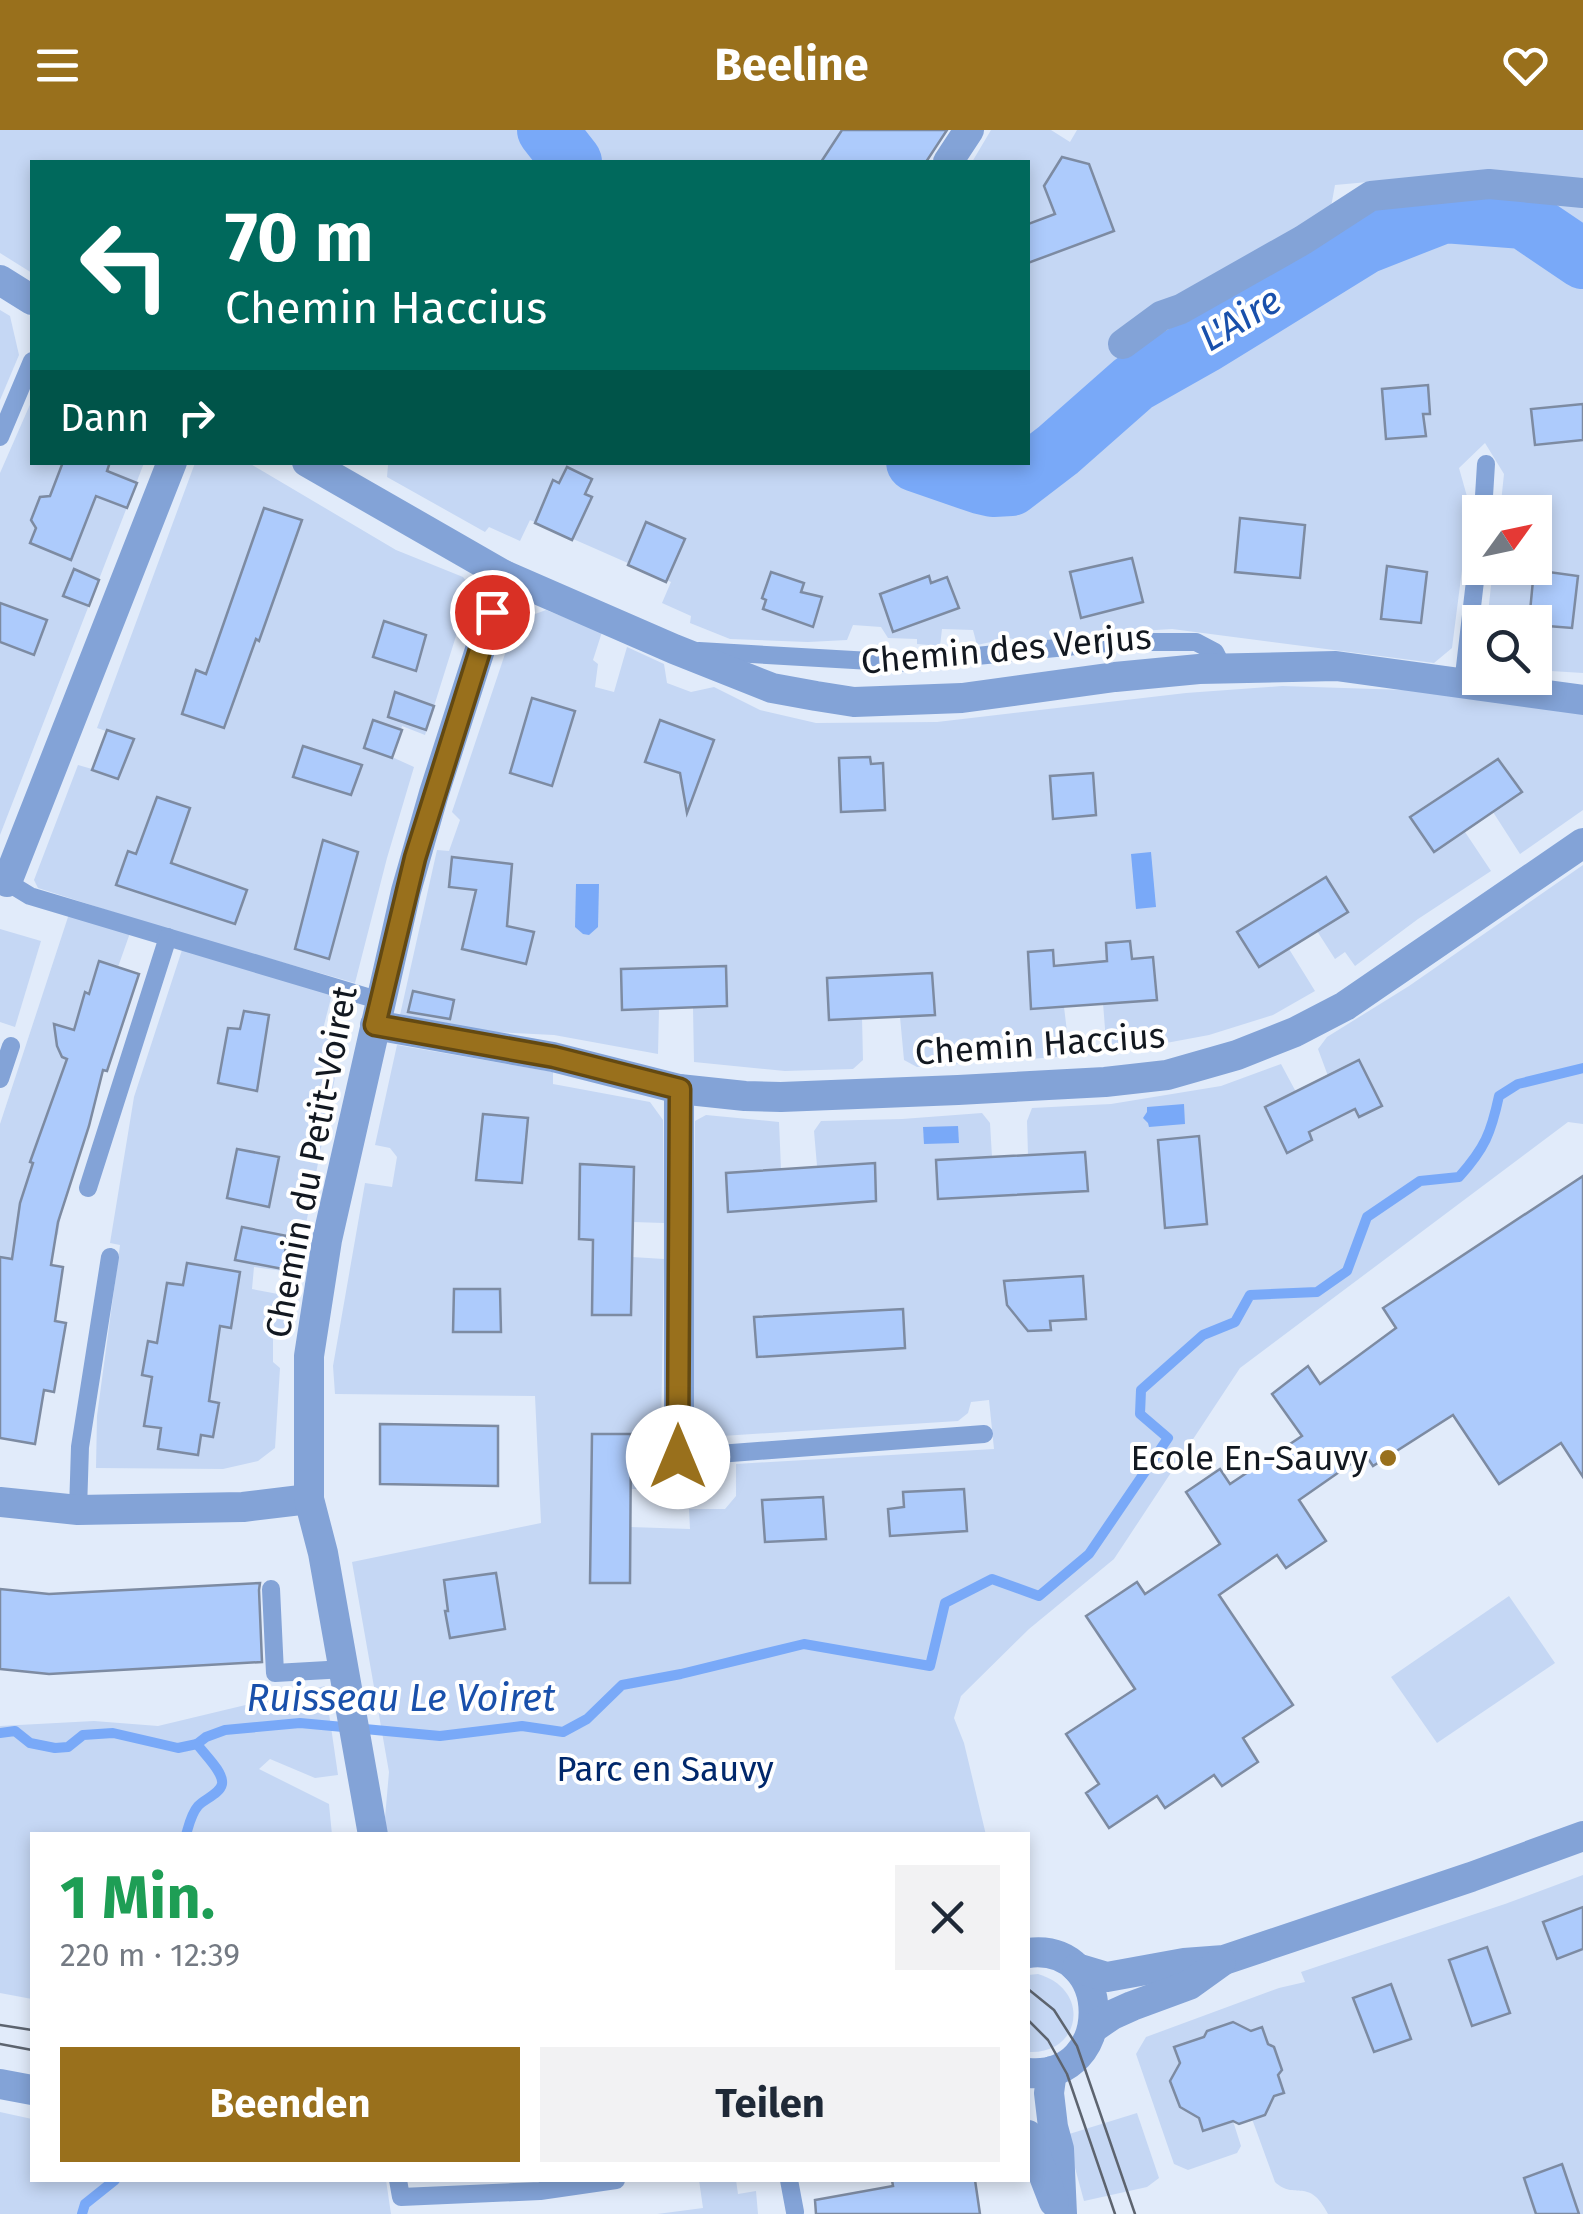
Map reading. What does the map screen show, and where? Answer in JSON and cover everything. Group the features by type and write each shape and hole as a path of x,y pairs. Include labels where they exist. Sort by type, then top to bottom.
{"street":[{"path":"949,160 969,130"},
{"path":"1124,344 1161,316 1304,240 1371,196 1490,184 1583,193"},
{"path":"0,280 30,299"},
{"path":"7,882 171,465"},
{"name":"Chemin des Verjus","path":"312,465 504,575 674,650 772,688 854,702 962,698 1115,676 1223,668 1336,666 1462,684"},
{"name":"Chemin du Petit-Voiret","path":"372,1832 323,1553 309,1499 310,1356 328,1240 406,891 504,575"},
{"name":"Chemin des Verjus","path":"1546,695 1583,700"},
{"name":"Chemin Haccius","path":"378,1013 680,1089 781,1097 1104,1082 1167,1074 1207,1065 1295,1032 1345,1006 1583,844"},
{"path":"680,1089 686,1467"},
{"path":"0,1502 78,1510 243,1506 309,1499"},
{"path":"1030,1953 1052,1954 1077,1968 1107,1976 1224,1960 1471,1878 1583,1836"},
{"path":"1093,2028 1112,2015 1189,1985 1224,1960"},
{"path":"1061,2214 1059,2150 1049,2093 1040,2072 1071,2061 1083,2050 1093,2028 1092,1995 1077,1968"},
{"path":"0,2084 30,2090"},
{"path":"1030,2140 1061,2214"}],"lane":[{"path":"0,437 30,367"},
{"path":"1484,495 1486,464"},
{"path":"674,650 906,663 1117,642 1196,642 1215,652 1223,668"},
{"path":"7,882 30,896 168,937 378,1013"},
{"path":"88,1188 168,937"},
{"path":"0,1079 11,1046"},
{"path":"78,1510 80,1447 110,1257"},
{"path":"686,1467 984,1434"},
{"path":"271,1589 275,1673 346,1677"},
{"path":"398,2182 401,2197 540,2191 602,2182"},
{"path":"789,2182 795,2212"}],"green space":[{"path":"0,130 947,130 927,160 30,160 30,272 0,253"},
{"path":"991,130 1051,130 1070,142 1077,130 1583,130 1583,182 1478,172 1335,185 1331,207 1494,191 1583,198 1583,673 1552,671 1552,605 1489,605 1491,585 1552,585 1552,495 1502,495 1504,474 1485,443 1459,468 1467,495 1462,495 1462,570 1452,648 1434,663 1172,629 1092,634 1031,644 1009,638 977,645 973,630 942,629 940,646 917,644 917,639 888,638 881,627 853,625 847,640 730,639 690,623 691,616 662,603 671,582 530,520 520,541 489,527 485,532 387,477 388,465 1030,465 1030,160 973,160"},
{"path":"0,310 10,316 19,355 0,400"},
{"path":"30,405 30,465 143,465 0,835 0,473"},
{"path":"194,465 252,465 396,550 463,577 471,588 425,735 402,726 392,757 414,767 355,983 38,888 34,880 78,765 92,769 106,731 97,728"},
{"path":"546,610 602,632 593,660 598,664 595,687 614,692 627,647 664,664 667,683 691,692 714,687 760,710 816,723 937,722 1186,693 1282,686 1405,690 1583,713 1583,810 1520,854 1493,812 1465,832 1491,871 1355,966 1345,952 1335,959 1317,931 1289,949 1315,991 1273,1015 1209,1035 1107,1054 1103,1003 1064,1007 1070,1056 917,1067 904,1060 900,1017 862,1018 863,1060 853,1069 785,1071 694,1062 693,1008 659,1009 658,1054 554,1035 495,1032 400,1015 437,850 449,851 460,820 452,812 516,621"},
{"name":"Parc en Sauvy","path":"1583,865 1583,1124 1568,1122 1240,1368 1114,1559 1029,1629 961,1696 954,1718 964,1743 985,1832 387,1832 389,1772 352,1562 541,1523 535,1396 335,1394 333,1366 365,1183 392,1187 397,1157 390,1148 375,1145 397,1045 553,1072 553,1084 650,1102 663,1120 664,1223 633,1222 632,1257 664,1259 660,1489 631,1489 630,1527 690,1529 689,1509 725,1509 736,1496 736,1464 994,1449 989,1400 971,1402 968,1413 958,1421 707,1437 691,1422 695,1121 706,1115 779,1122 781,1169 817,1166 814,1131 821,1121 982,1113 990,1123 992,1157 1028,1155 1027,1121 1032,1108 1111,1104 1221,1086 1281,1064 1296,1092 1328,1076 1318,1049 1327,1037 1409,986"},
{"path":"69,914 130,933 118,967 99,961 85,993 76,1031 61,1026 57,1039 68,1054 30,1161 62,1208 54,1245 15,1239 12,1259 0,1257 0,1124"},
{"path":"0,929 41,941 15,1027 0,1022"},
{"path":"182,950 332,994 322,1033 343,1037 303,1239 296,1255 285,1254 283,1271 254,1267 252,1289 294,1297 287,1339 273,1337 273,1362 280,1368 275,1448 258,1461 223,1469 96,1468 97,1416 120,1245 110,1243 134,1097"},
{"path":"1509,1596 1555,1663 1437,1743 1391,1677"},
{"path":"325,1686 338,1775 315,1778 270,1759 259,1769 329,1804 332,1832 30,1832 30,1999 0,1993 0,1726 94,1721 158,1726"},
{"path":"1583,1875 1583,2214 1328,2214 1315,2196 1275,2182 1252,2119 1265,2115 1265,2100 1284,2093 1278,2075 1282,2070 1274,2047 1242,2034 1233,2022 1174,2048 1183,2072 1170,2081 1180,2107 1195,2107 1204,2131 1233,2121 1241,2146 1237,2153 1188,2170 1174,2164 1136,2054 1146,2037 1305,1982 1301,1972"},
{"path":"1030,1975 1055,1982 1067,1993 1073,2020 1060,2043 1030,2052"},
{"path":"0,2112 30,2119 30,2182 386,2182 391,2214 0,2214"},
{"path":"1137,2113 1159,2178 1147,2187 1084,2201 1066,2135"},
{"path":"699,2182 736,2182 738,2194 756,2191 758,2214 657,2214 703,2208"}],"water":[{"path":"1151,852 1156,907 1136,909 1131,854"},
{"path":"576,884 599,884 598,927 589,935 575,927"},
{"path":"1184,1104 1185,1124 1149,1127 1143,1118 1147,1107"},
{"path":"958,1126 959,1143 924,1144 923,1127"}],"building":[{"path":"842,130 947,130 927,160 822,160"},
{"path":"1062,157 1089,164 1114,231 1030,262 1030,223 1055,214 1044,186"},
{"path":"1428,385 1430,414 1423,414 1426,436 1386,439 1382,389"},
{"path":"1583,404 1583,440 1535,445 1531,409"},
{"path":"62,465 109,465 107,471 137,483 127,508 96,496 71,560 30,543 36,528 31,520 40,497 50,496"},
{"path":"567,467 592,479 585,494 592,497 572,540 535,523 553,480 559,483"},
{"path":"264,508 302,520 224,728 182,714 196,670 206,674"},
{"path":"1240,518 1305,525 1300,578 1235,572"},
{"path":"646,522 685,539 666,582 628,565"},
{"path":"1132,558 1143,602 1081,618 1070,572"},
{"path":"1387,566 1427,572 1421,623 1381,619"},
{"path":"74,569 99,580 89,606 63,596"},
{"path":"771,572 804,583 801,592 822,597 813,627 763,609 766,600 762,598"},
{"path":"1552,572 1578,576 1572,628 1552,626 1552,605 1531,605 1533,585 1552,585"},
{"path":"929,576 931,583 947,577 959,608 893,632 880,594"},
{"path":"0,603 47,620 34,655 0,642"},
{"path":"384,621 426,635 416,671 373,657"},
{"path":"395,692 434,706 426,730 388,717"},
{"path":"532,698 575,711 552,786 510,773"},
{"path":"373,720 402,730 392,758 364,748"},
{"path":"660,720 714,740 687,813 680,773 645,762"},
{"path":"107,730 134,739 118,779 92,770"},
{"path":"303,746 362,765 351,795 293,777"},
{"path":"870,757 871,764 883,763 885,810 841,812 839,758"},
{"path":"1498,759 1522,792 1434,852 1410,817"},
{"path":"1093,773 1096,815 1053,819 1050,776"},
{"path":"157,797 190,808 171,863 247,890 235,924 116,885 128,851 136,854"},
{"path":"323,840 358,852 329,959 295,949"},
{"path":"452,857 512,864 507,926 534,932 526,964 462,949 476,890 449,887"},
{"path":"1326,877 1348,912 1259,967 1237,932"},
{"path":"1130,941 1132,959 1153,957 1157,1000 1031,1009 1028,952 1053,950 1054,966 1107,961 1106,943"},
{"path":"99,961 139,974 107,1071 103,1070 58,1222 51,1265 63,1267 55,1321 66,1323 54,1392 44,1390 35,1444 0,1438 0,1257 12,1259 20,1203 33,1163 30,1162 67,1059 57,1046 54,1024 74,1030"},
{"path":"726,966 727,1006 622,1010 621,969"},
{"path":"932,973 935,1015 829,1020 827,978"},
{"path":"413,991 454,1000 450,1019 408,1012"},
{"path":"244,1011 269,1015 257,1091 218,1083 228,1028 240,1029"},
{"path":"1359,1060 1382,1106 1359,1117 1355,1109 1309,1132 1312,1140 1287,1153 1265,1107"},
{"path":"483,1114 528,1118 522,1183 476,1180"},
{"path":"1199,1136 1207,1224 1165,1228 1158,1140"},
{"path":"237,1149 279,1157 269,1207 227,1198"},
{"path":"1085,1152 1088,1191 938,1199 936,1160"},
{"path":"875,1163 876,1201 728,1212 726,1173"},
{"path":"580,1164 634,1167 631,1315 592,1315 593,1240 579,1239"},
{"path":"1583,1176 1583,1477 1561,1443 1499,1484 1453,1415 1373,1466 1365,1454 1299,1500 1326,1541 1286,1568 1277,1555 1219,1595 1293,1705 1243,1738 1258,1762 1222,1786 1214,1775 1165,1808 1157,1796 1109,1828 1086,1793 1099,1784 1066,1734 1135,1689 1086,1616 1137,1582 1145,1594 1220,1544 1186,1492 1220,1469 1230,1484 1302,1436 1272,1394 1308,1366 1320,1384 1396,1328 1383,1308"},
{"path":"242,1227 287,1236 283,1269 235,1260"},
{"path":"187,1263 240,1272 231,1328 220,1326 209,1401 219,1403 213,1437 201,1435 198,1455 158,1449 161,1428 144,1426 152,1377 142,1375 148,1341 157,1343 167,1283 183,1285"},
{"path":"1083,1276 1086,1319 1050,1321 1051,1330 1028,1331 1007,1305 1004,1281"},
{"path":"454,1289 500,1289 501,1332 453,1332"},
{"path":"903,1309 905,1348 757,1357 754,1317"},
{"path":"380,1424 498,1426 498,1486 380,1484"},
{"path":"592,1434 631,1434 630,1583 590,1583"},
{"path":"964,1489 967,1531 890,1536 888,1509 904,1507 903,1492"},
{"path":"823,1497 826,1539 765,1542 762,1500"},
{"path":"496,1573 505,1629 450,1638 444,1580"},
{"path":"260,1583 262,1662 49,1674 0,1669 0,1589 49,1594"},
{"path":"1583,1907 1583,1949 1557,1959 1543,1922"},
{"path":"1487,1947 1510,2013 1472,2026 1449,1960"},
{"path":"1391,1984 1411,2039 1374,2052 1353,1998"},
{"path":"1233,2022 1251,2031 1262,2027 1282,2070 1278,2075 1284,2093 1274,2096 1265,2115 1203,2131 1199,2118 1180,2107 1170,2081 1180,2063 1174,2047"},
{"path":"1562,2164 1579,2214 1536,2214 1524,2178"},
{"path":"892,2182 975,2182 980,2214 816,2214 815,2200 893,2186"}],"waterway":[{"name":"L'Aire","path":"547,130 570,160"},
{"name":"L'Aire","path":"925,465 980,484 1011,486 1134,383 1365,244 1444,213 1524,219 1583,259"},
{"name":"Ruisseau Le Voiret","path":"187,1832 196,1809 222,1784 217,1769 197,1744 225,1730 300,1723 440,1736 522,1726 563,1732 587,1719 622,1685 804,1644 930,1666 945,1603 992,1579 1039,1596 1089,1554 1168,1438 1140,1414 1141,1390 1203,1335 1235,1322 1250,1295 1317,1292 1347,1271 1367,1217 1420,1181 1459,1177 1486,1140 1499,1096 1518,1084 1583,1068"},
{"path":"0,1733 15,1731 30,1743 55,1748 68,1747 83,1735 113,1733 178,1748 197,1744"},
{"name":"Ruisseau Le Voiret","path":"82,2214 85,2204 112,2182"}],"tram line":[{"path":"1030,1991 1054,2010 1077,2046 1135,2214"},
{"path":"1030,2022 1048,2040 1067,2074 1115,2214"},
{"path":"0,2025 30,2030"},
{"path":"0,2044 30,2050"}],"place":[{"name":"Ecole En-Sauvy","path":"1388,1458"}],"route":[{"path":"492,612 415,858 375,1025 554,1057 680,1089 678,1457"}]}
